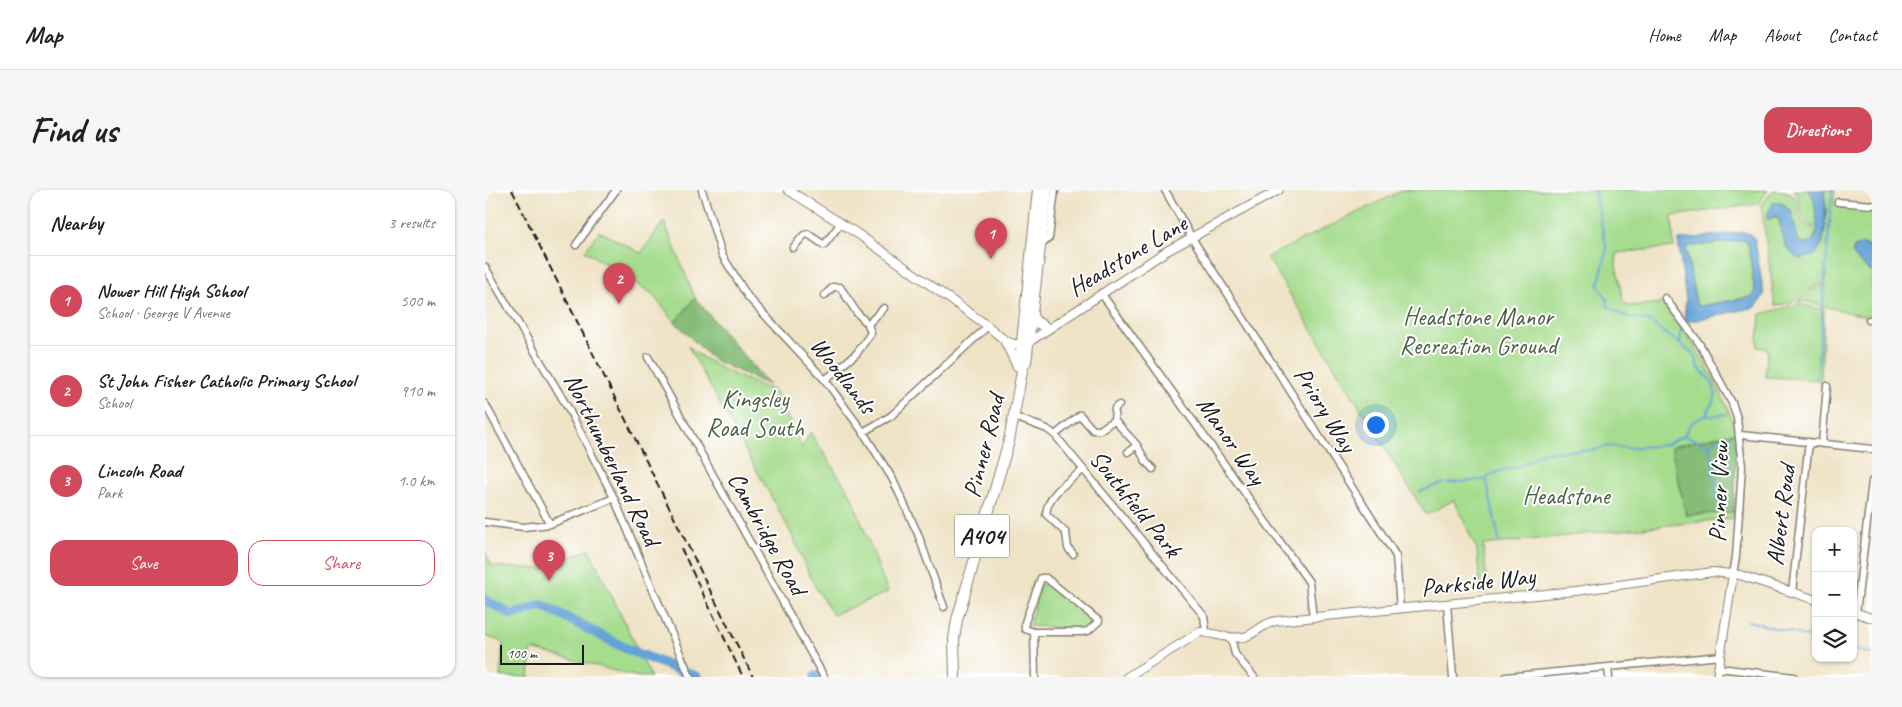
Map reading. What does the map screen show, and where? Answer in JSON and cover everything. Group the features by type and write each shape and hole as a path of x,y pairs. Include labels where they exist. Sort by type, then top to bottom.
{"main road":[{"name":"A404","path":"1026,339 1037,190"},
{"name":"A404","path":"1026,339 1032,315 1047,190"},
{"path":"1032,315 1035,321 1047,326"},
{"name":"Pinner Road","path":"955,677 954,639 957,620 1015,417 1022,370 1026,362 1026,339"},
{"path":"1004,340 1022,370"}],"street":[{"name":"Woodlands","path":"702,190 721,255 748,297 825,380 863,432 895,486 945,596 944,607"},
{"path":"788,190 841,223 988,326 1004,340 1026,339"},
{"path":"1040,247 1049,238 1055,190"},
{"name":"Priory Way","path":"1165,190 1192,238 1396,556 1400,609"},
{"name":"Headstone Lane","path":"1026,339 1165,252 1269,192 1279,190"},
{"path":"576,245 612,191"},
{"path":"1838,202 1872,204"},
{"path":"793,248 804,235 808,234 824,245 841,223"},
{"name":"Northumberland Road","path":"485,267 568,408 614,498 690,677"},
{"path":"824,296 833,287 840,287 857,313 868,324 871,336 863,347 825,380"},
{"name":"Manor Way","path":"1101,293 1309,582 1313,618"},
{"name":"Pinner View","path":"1665,298 1677,317 1689,327 1715,370 1731,403 1741,435 1742,467 1733,574 1717,677"},
{"path":"868,324 884,308"},
{"path":"863,432 891,416 988,326"},
{"name":"Cambridge Road","path":"648,356 824,677"},
{"path":"1821,444 1827,386"},
{"path":"485,404 550,524"},
{"path":"1119,405 1115,408 1114,420 1137,445 1146,462 1153,469"},
{"path":"1055,435 1080,415 1093,430 1100,430 1114,420"},
{"name":"Southfield Park","path":"1015,417 1047,429 1055,435 1204,616 1206,632"},
{"path":"1741,435 1872,449"},
{"name":"Albert Road","path":"1792,592 1809,442"},
{"path":"1128,452 1137,445"},
{"path":"1073,554 1068,548 1066,533 1046,514 1047,506 1052,496 1083,470"},
{"path":"1857,597 1872,481"},
{"path":"485,522 524,527 550,524 614,498"},
{"name":"Parkside Way","path":"1231,638 1247,635 1269,622 1575,591 1713,572 1733,574 1812,599"},
{"path":"1041,578 1046,578 1099,621 1088,631 1034,632 1025,629 1025,622 1041,578"},
{"path":"1447,604 1453,677"},
{"path":"1857,613 1872,618"},
{"path":"1034,632 1035,677"},
{"path":"1127,677 1194,634 1206,632 1231,638 1235,654 1254,677"},
{"path":"1506,677 1721,656"},
{"path":"1607,667 1609,677"},
{"path":"1719,668 1794,677"}],"green space":[{"name":"Headstone Manor Recreation Ground","path":"1403,190 1768,190 1758,204 1672,216 1674,247 1617,253 1616,265 1623,301 1629,306 1663,303 1706,364 1737,432 1671,447 1686,515 1734,512 1734,518 1483,545 1488,593 1480,593 1477,550 1454,500 1426,515 1267,257"},
{"path":"1774,190 1785,191 1792,195 1796,199 1800,218 1804,223 1812,228 1819,226 1812,242 1803,244 1797,236 1791,213 1782,203 1771,218 1778,217 1786,248 1823,243 1824,224 1832,222 1829,220 1824,221 1827,212 1824,190 1835,190 1834,204 1872,207 1872,248 1866,245 1869,271 1872,272 1872,318 1803,301 1796,302 1814,289 1826,287 1825,284 1813,287 1790,303 1775,306 1761,205"},
{"path":"1794,190 1809,190 1814,196 1819,223 1812,226 1807,223"},
{"path":"664,221 695,298 675,322 651,293 585,251 599,231 641,253"},
{"path":"1745,240 1748,244 1755,293 1751,297 1699,306 1696,303 1685,250 1686,247"},
{"path":"695,298 769,385 712,359 675,322"},
{"path":"1799,304 1824,310 1821,380 1765,377 1768,349 1757,347 1761,314"},
{"name":"Kingsley Road South","path":"688,346 719,367 775,391 802,448 810,432 851,495 888,592 833,615 813,583 789,529"},
{"path":"1737,432 1734,512 1686,515 1671,447"},
{"path":"589,549 651,677 638,677 532,649 529,677 500,677 503,642 485,636 485,551 492,566 544,569"},
{"path":"1049,584 1092,617 1087,629 1029,626 1040,585"}],"water":[{"path":"1809,190 1824,190 1824,233 1819,249 1814,256 1799,259 1787,246 1778,217 1774,216 1768,220 1766,217 1773,203 1782,203 1791,210 1799,242 1807,245 1817,233 1814,201"},
{"path":"1744,232 1751,234 1755,240 1764,295 1756,307 1687,322 1684,318 1686,301 1678,240","holes":["1745,240 1748,244 1755,293 1751,297 1699,306 1696,303 1686,247"]},
{"path":"1863,244 1872,248 1872,272 1857,260 1852,253 1854,247"}],"waterway":[{"path":"1817,378 1832,190"},
{"path":"1448,483 1482,480 1500,471 1517,467 1544,452 1593,450 1609,446 1628,448 1665,445 1684,436 1692,423 1706,416 1716,395 1712,382 1698,367 1695,355 1649,321 1622,315 1608,306 1607,299 1598,286 1607,250 1594,191"},
{"path":"1680,343 1681,329"},
{"path":"1707,416 1727,414"},
{"path":"1707,444 1731,435"},
{"path":"1685,436 1710,446 1717,501"},
{"path":"1486,478 1495,520"},
{"path":"1419,492 1444,483"},
{"path":"1496,523 1499,542"},
{"path":"485,600 512,615 542,605 627,649 697,677"},
{"path":"1748,621 1812,638"},
{"path":"1857,650 1872,654"}],"railway":[{"path":"512,190 753,677"},
{"path":"681,548 743,677"}],"place":[{"name":"Nower Hill High School","path":"991,259"},
{"name":"St John Fisher Catholic Primary School","path":"619,304"},
{"name":"Lincoln Road","path":"549,581"}],"park label":[{"name":"Headstone","path":"1566,495"}]}
